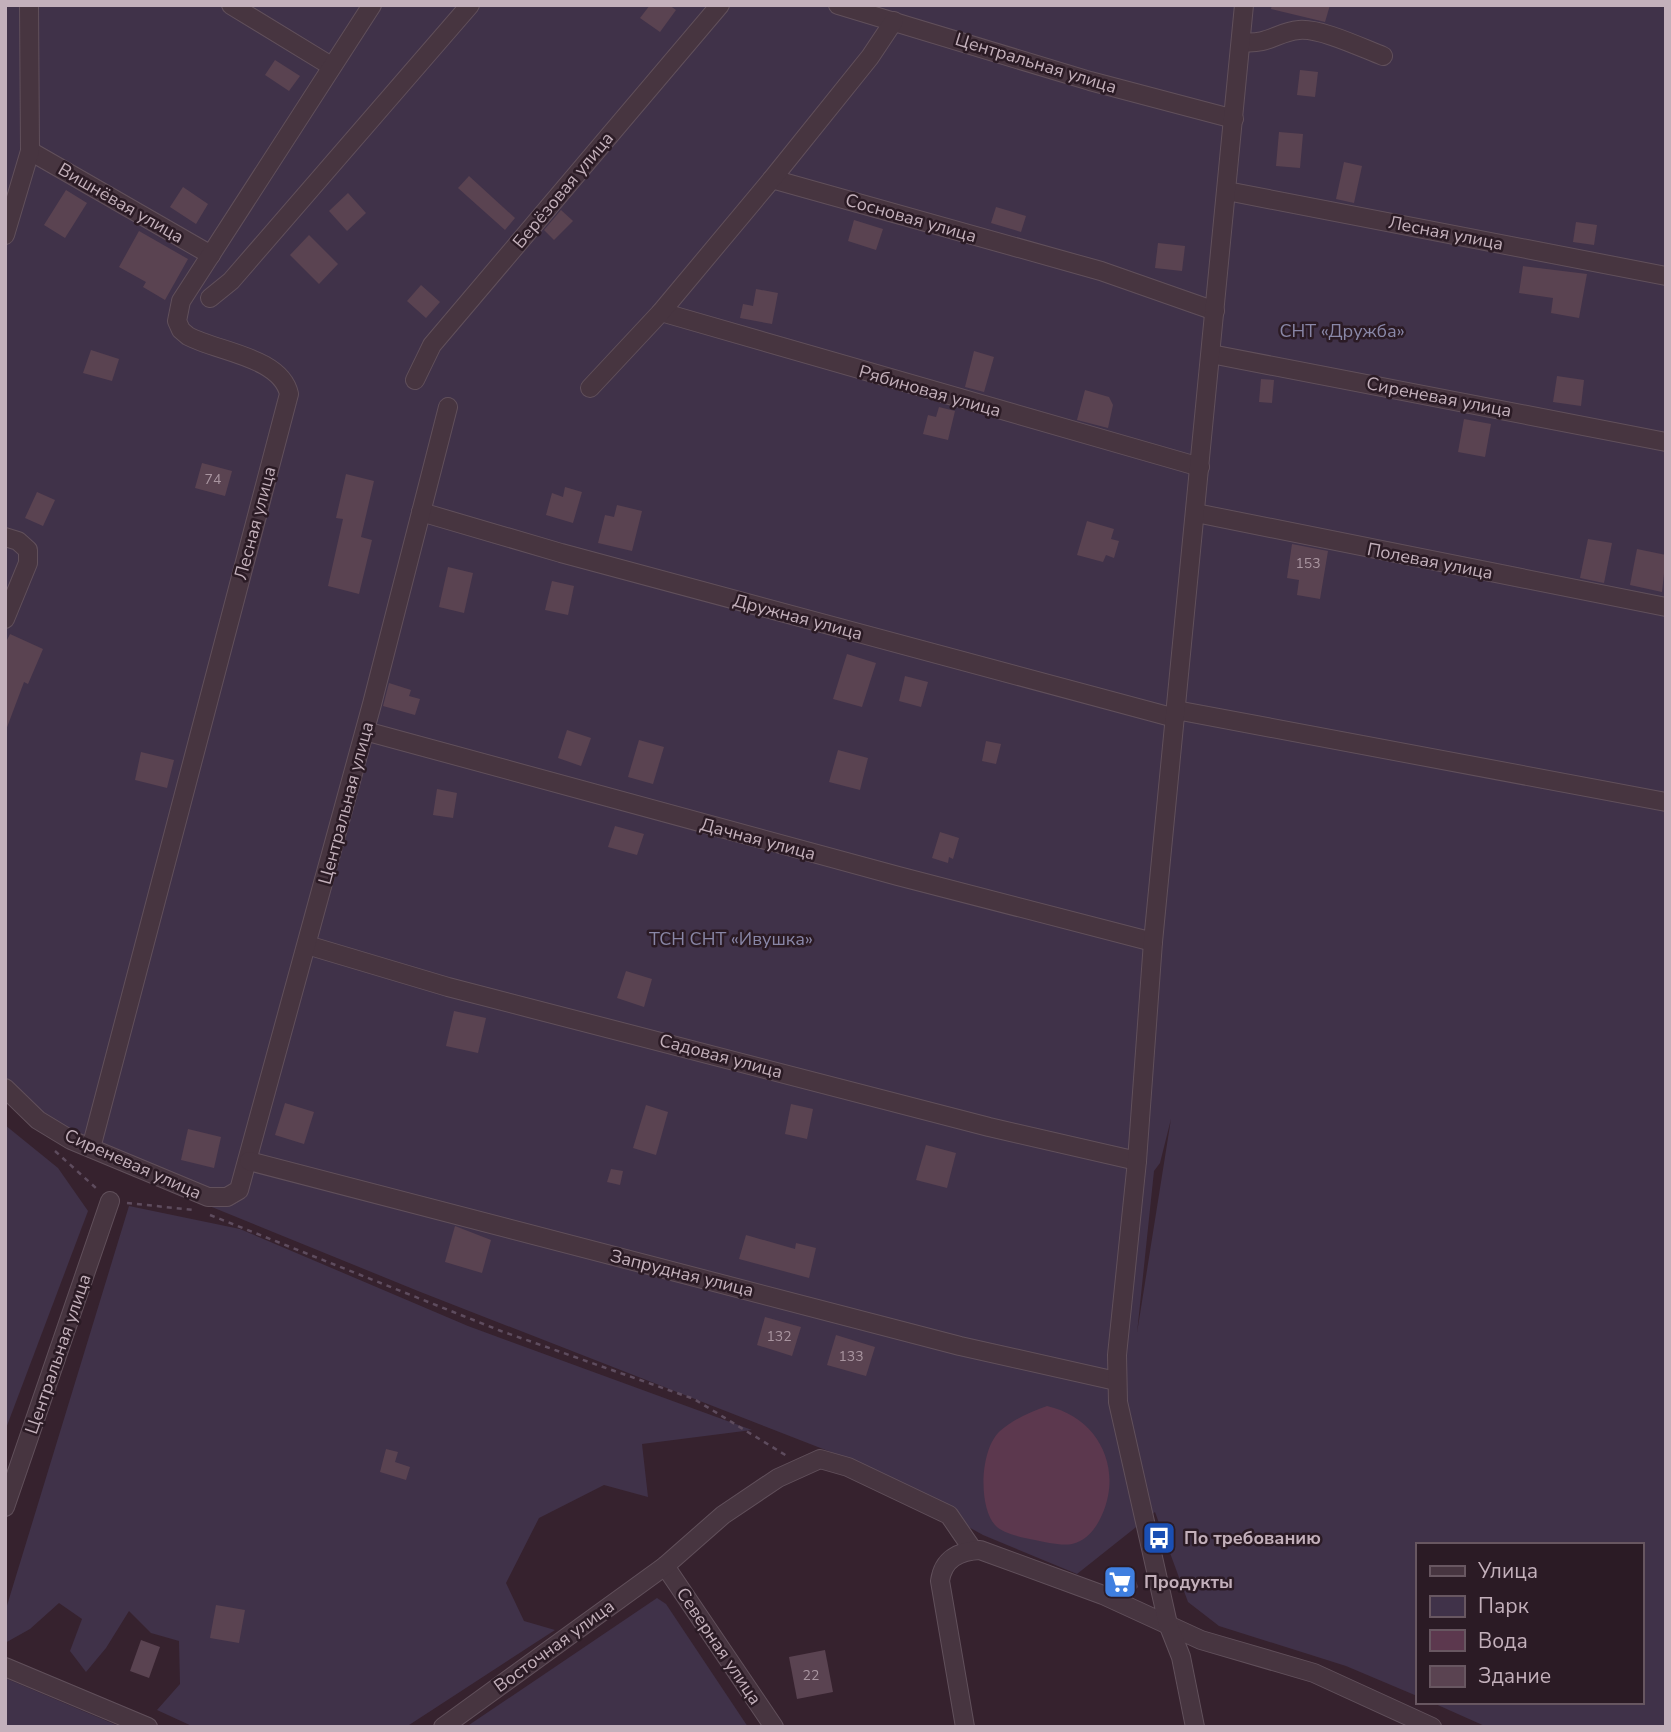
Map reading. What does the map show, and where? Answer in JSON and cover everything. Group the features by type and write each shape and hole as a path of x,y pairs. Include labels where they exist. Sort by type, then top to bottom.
{"street":[{"path":"5,235 30,151 29,5"},
{"path":"231,5 331,66"},
{"name":"Лесная улица","path":"91,1149 289,394 286,382 273,368 201,343 181,330 177,320 181,301 372,5"},
{"path":"210,298 220,292 240,271 470,5"},
{"name":"Берёзовая улица","path":"415,380 432,345 720,5"},
{"name":"Центральная улица","path":"838,5 1090,81 1234,119"},
{"path":"1195,1727 1181,1657 1168,1624 1116,1381 1137,1161 1153,942 1244,5"},
{"path":"590,388 661,312 772,180 870,57 894,21"},
{"path":"1241,42 1260,44 1298,30 1311,31 1383,56"},
{"name":"Вишнёвая улица","path":"30,151 211,255"},
{"name":"Сосновая улица","path":"772,180 1101,271 1215,311"},
{"name":"Лесная улица","path":"1227,191 1666,276"},
{"name":"Рябиновая улица","path":"661,312 1200,467"},
{"name":"Сиреневая улица","path":"1211,354 1666,442"},
{"name":"Центральная улица","path":"233,1195 242,1182 249,1161 365,731 448,407"},
{"name":"Дружная улица","path":"421,512 574,557 1175,714 1666,803"},
{"name":"Полевая улица","path":"1196,513 1666,607"},
{"path":"5,537 18,541 28,551 28,563 5,619"},
{"name":"Дачная улица","path":"365,731 885,873 1153,942"},
{"name":"Садовая улица","path":"307,945 448,987 703,1051 1002,1131 1137,1161"},
{"name":"Сиреневая улица","path":"5,1088 38,1119 71,1140 208,1198 233,1195"},
{"name":"Запрудная улица","path":"249,1161 960,1346 1116,1381"},
{"name":"Центральная улица","path":"5,1507 110,1200"},
{"path":"804,1466 820,1459 848,1467 949,1515 964,1533 973,1550"},
{"name":"Восточная улица","path":"443,1727 665,1566 723,1515 778,1478 804,1466"},
{"path":"965,1727 940,1581 941,1569 952,1558 973,1550 995,1553 1103,1595 1201,1640 1314,1673 1432,1727"},
{"name":"Северная улица","path":"665,1566 774,1727"},
{"path":"5,1667 148,1727"}],"path":[{"path":"53,1150 110,1200 199,1211 501,1331 694,1399 804,1466"}],"green space":[{"path":"5,5 1666,5 1666,1727 1487,1727 1435,1704 1643,1704 1643,1543 1416,1543 1416,1696 1346,1666 1219,1626 1188,1602 1155,1512 1077,1574 983,1535 841,1456 418,1291 89,1157 41,1127 5,1098","holes":["1171,1119 1137,1333 1154,1171 1160,1163"]},
{"path":"5,1125 58,1168 88,1211 5,1431"},
{"path":"129,1206 240,1229 468,1326 752,1430 642,1444 648,1497 604,1485 539,1518 506,1583 524,1621 555,1630 406,1727 194,1727 157,1710 180,1684 179,1641 151,1633 129,1611 106,1648 86,1672 70,1651 82,1619 59,1603 30,1629 5,1643 5,1612"},
{"path":"657,1598 666,1604 748,1727 466,1727"},
{"path":"5,1678 121,1727 5,1727"}],"water":[{"path":"1047,1406 1066,1412 1082,1422 1103,1450 1108,1467 1106,1503 1099,1521 1088,1536 1072,1544 1048,1543 1003,1531 995,1525 986,1505 985,1464 993,1439 1011,1423"}],"building":[{"path":"650,5 669,5 676,10 660,32 640,18"},
{"path":"1272,5 1330,5 1325,22 1271,9"},
{"path":"275,60 300,76 289,91 265,75"},
{"path":"1300,70 1318,72 1315,97 1297,95"},
{"path":"1279,132 1303,134 1300,168 1276,166"},
{"path":"1344,162 1362,166 1354,203 1336,199"},
{"path":"469,176 515,218 505,230 458,188"},
{"path":"183,187 208,204 196,224 170,207"},
{"path":"66,190 87,203 65,238 44,225"},
{"path":"348,193 366,213 347,231 329,211"},
{"path":"996,207 1026,216 1021,232 991,223"},
{"path":"561,210 573,221 554,240 544,230"},
{"path":"854,220 883,229 876,250 848,241"},
{"path":"1576,222 1597,225 1594,245 1573,242"},
{"path":"139,231 188,259 165,300 143,287 146,282 119,267"},
{"path":"309,235 338,264 319,284 290,255"},
{"path":"1158,243 1185,246 1182,271 1155,268"},
{"path":"1523,266 1587,274 1579,318 1551,313 1553,298 1519,293"},
{"path":"421,285 440,302 426,318 407,301"},
{"path":"756,289 778,293 772,324 740,318 743,304 753,306"},
{"path":"91,350 119,359 112,381 83,373"},
{"path":"974,351 994,357 984,392 965,387"},
{"path":"1557,376 1584,380 1581,406 1553,402"},
{"path":"1261,379 1274,380 1272,403 1259,402"},
{"path":"1085,390 1109,397 1113,405 1108,428 1077,420"},
{"path":"939,407 955,411 948,440 923,434 928,415 936,417"},
{"path":"1464,419 1491,424 1485,457 1458,452"},
{"path":"202,463 232,471 225,496 195,488"},
{"path":"346,474 374,481 361,537 372,540 359,594 328,586 343,519 336,518"},
{"path":"565,487 582,492 573,523 546,515 552,493 563,497"},
{"path":"37,492 55,500 43,526 25,518"},
{"path":"617,505 642,511 632,551 598,543 605,515 614,517"},
{"path":"1087,521 1114,529 1111,539 1119,541 1114,558 1106,555 1103,562 1077,555"},
{"path":"1588,539 1612,543 1604,583 1580,578"},
{"path":"1292,544 1328,551 1320,599 1297,595 1299,580 1287,578"},
{"path":"1637,549 1666,555 1662,592 1630,585"},
{"path":"448,567 473,573 464,613 439,607"},
{"path":"552,581 574,586 568,615 545,610"},
{"path":"10,634 43,649 28,684 24,682 6,730 5,644"},
{"path":"847,654 876,663 862,707 833,699"},
{"path":"905,676 928,682 921,707 899,701"},
{"path":"389,683 411,690 409,696 420,699 415,715 383,706"},
{"path":"567,730 591,738 581,766 558,758"},
{"path":"639,740 664,747 653,784 628,777"},
{"path":"986,741 1001,744 996,764 982,761"},
{"path":"838,750 868,758 860,790 829,782"},
{"path":"141,752 174,760 167,788 135,780"},
{"path":"437,789 457,793 453,818 433,815"},
{"path":"615,826 644,834 637,855 608,847"},
{"path":"940,832 959,838 953,859 949,857 948,863 932,858"},
{"path":"626,971 652,979 644,1007 617,998"},
{"path":"454,1011 486,1018 478,1053 446,1046"},
{"path":"285,1103 314,1112 304,1144 275,1135"},
{"path":"791,1104 813,1109 807,1139 785,1134"},
{"path":"646,1105 668,1112 656,1155 633,1148"},
{"path":"188,1129 221,1137 214,1168 181,1160"},
{"path":"926,1145 956,1153 947,1188 916,1180"},
{"path":"611,1169 623,1171 620,1185 607,1182"},
{"path":"455,1226 491,1240 482,1273 445,1262"},
{"path":"746,1235 795,1249 796,1243 816,1248 809,1278 739,1259"},
{"path":"765,1317 801,1327 792,1356 757,1345"},
{"path":"836,1335 875,1347 866,1376 827,1365"},
{"path":"386,1449 398,1452 395,1462 410,1467 406,1480 380,1472"},
{"path":"1114,1566 1134,1574 1138,1587 1130,1595 1107,1584"},
{"path":"216,1605 245,1610 239,1643 210,1638"},
{"path":"141,1640 160,1647 149,1678 130,1671"},
{"path":"825,1650 833,1692 797,1699 789,1657"}],"place":[{"name":"По требованию","path":"1159,1538"},
{"name":"Продукты","path":"1120,1582"}],"park label":[{"name":"СНТ «Дружба»","path":"1342,331"},
{"name":"ТСН СНТ «Ивушка»","path":"731,939"}]}
